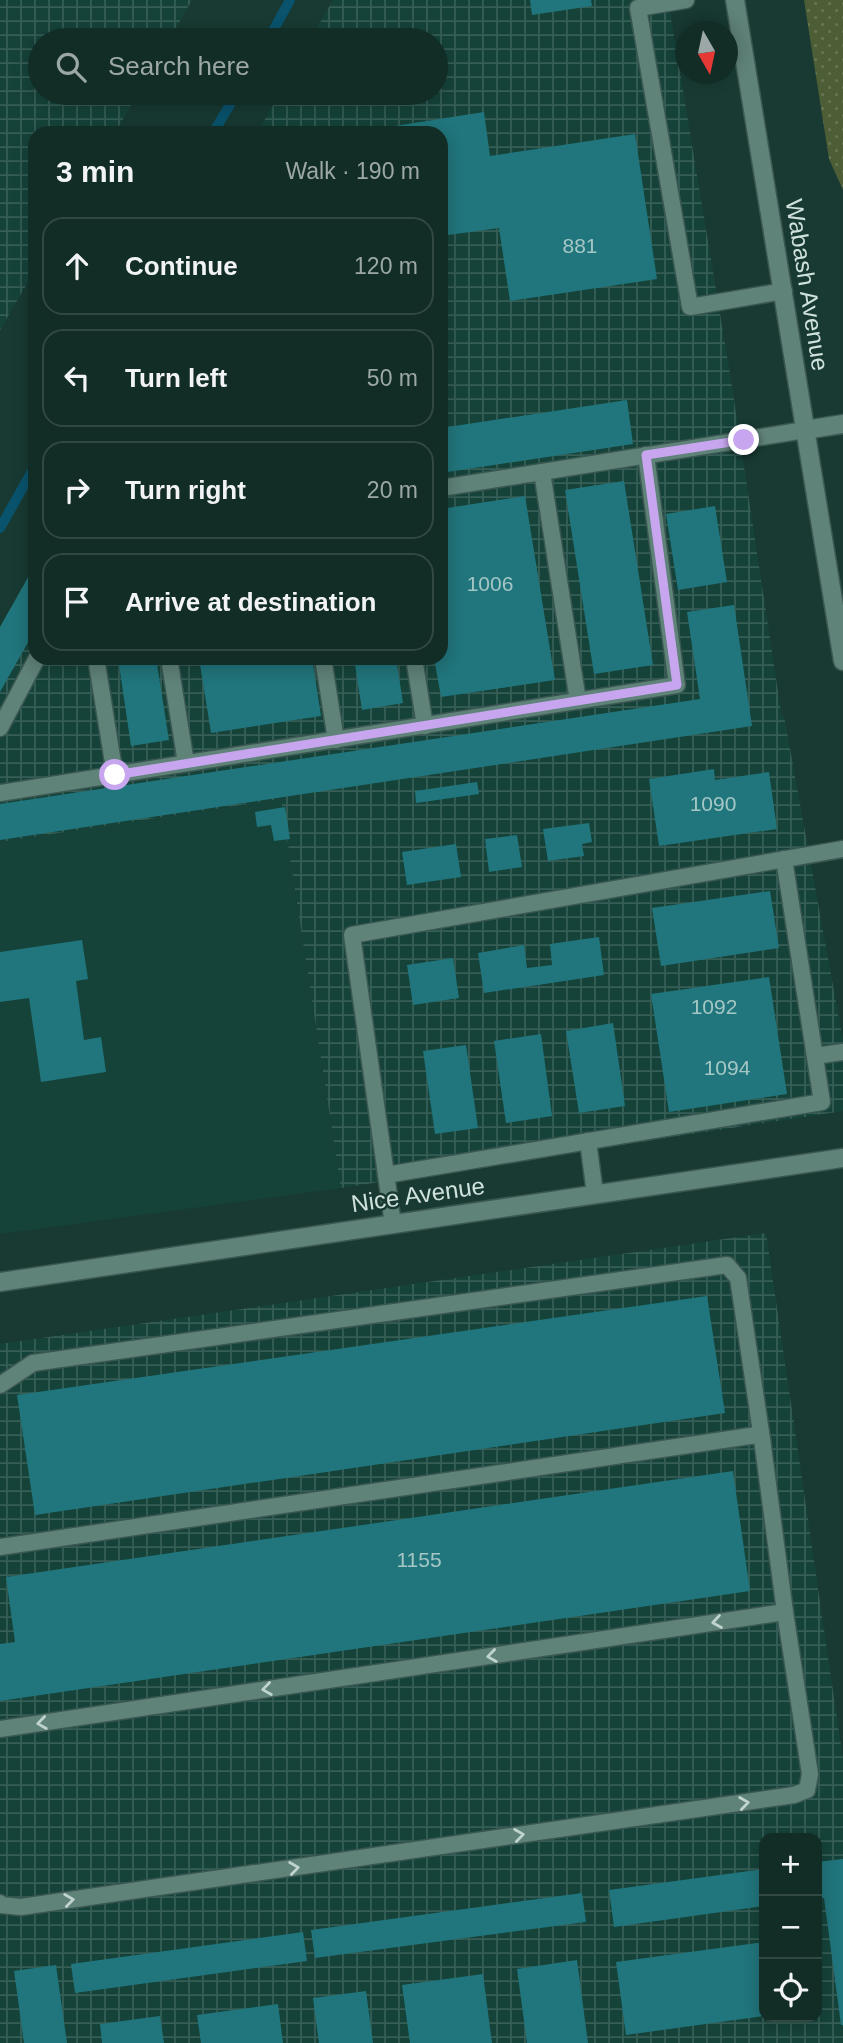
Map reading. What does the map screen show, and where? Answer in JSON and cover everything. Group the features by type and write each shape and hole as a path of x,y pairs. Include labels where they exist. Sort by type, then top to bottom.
{"street":[{"name":"Wabash Avenue","path":"735,0 843,661"},
{"path":"805,430 843,424"},
{"name":"Nice Avenue","path":"0,1282 843,1158"}],"lane":[{"path":"686,0 638,4 690,307 784,290"},
{"path":"448,487 805,430"},
{"path":"0,793 677,685 646,455"},
{"path":"542,472 578,701"},
{"path":"0,728 33,665"},
{"path":"97,665 115,775"},
{"path":"170,665 186,763"},
{"path":"324,665 336,740"},
{"path":"415,665 425,726"},
{"path":"393,1224 352,935 843,849"},
{"path":"386,1175 822,1102 784,859"},
{"path":"815,1056 843,1052"},
{"path":"588,1141 595,1194"},
{"path":"0,1385 33,1363 727,1265 738,1278 810,1774 807,1790 794,1795 21,1907 1,1904"},
{"path":"0,1547 757,1435 762,1439"},
{"path":"0,1729 785,1612"}],"shaded area":[{"path":"0,0 192,0 176,28 28,28 28,105 131,105 119,126 28,126 28,282 0,330"},
{"path":"333,0 668,0 675,42 675,84 682,84 731,380 781,712 785,721 843,1041 843,1111 341,1188 281,799 0,842 0,627 28,577 28,665 448,665 448,126 261,126 273,105 448,105 448,28 317,28"},
{"path":"804,0 843,0 843,190 829,159"},
{"path":"281,799 341,1188 0,1234 0,842"},
{"path":"766,1233 843,1759 843,2043 0,2043 0,1344"}],"building":[{"path":"530,0 591,0 592,6 532,15"},
{"path":"484,112 490,156 635,134 657,279 510,301 499,228 448,235 448,126 395,126"},
{"path":"627,400 633,444 448,472 448,427"},
{"path":"624,481 653,665 594,674 565,490"},
{"path":"525,496 555,680 441,697 435,665 448,665 448,508"},
{"path":"715,506 727,582 678,590 666,514"},
{"path":"28,577 28,642 0,692 0,627"},
{"path":"734,605 752,726 0,840 0,804 700,699 687,612"},
{"path":"119,665 157,665 169,740 131,746"},
{"path":"200,665 313,665 321,716 211,733"},
{"path":"355,665 397,665 403,703 362,710"},
{"path":"714,769 715,780 769,772 777,829 659,846 649,779"},
{"path":"477,782 479,794 416,803 415,791"},
{"path":"285,807 290,839 274,841 271,825 257,827 255,812"},
{"path":"589,823 592,842 582,844 584,856 548,861 543,829"},
{"path":"517,835 522,867 489,872 485,839"},
{"path":"456,844 461,877 407,885 402,852"},
{"path":"770,891 779,948 661,966 652,908"},
{"path":"599,937 604,975 484,993 478,953 524,945 527,968 552,965 550,944"},
{"path":"82,940 88,979 76,981 84,1040 101,1037 106,1072 41,1082 29,998 0,1002 0,952"},
{"path":"453,958 459,998 413,1005 407,965"},
{"path":"769,977 787,1094 669,1112 651,994"},
{"path":"613,1023 625,1106 579,1113 566,1031"},
{"path":"541,1034 552,1116 506,1123 494,1041"},
{"path":"466,1045 478,1128 435,1134 423,1051"},
{"path":"707,1296 725,1413 35,1515 17,1395"},
{"path":"733,1471 750,1591 0,1701 0,1644 15,1642 6,1577"},
{"path":"843,1859 843,2025 822,1898 822,1861"},
{"path":"759,1870 759,1907 614,1927 609,1890"},
{"path":"582,1893 586,1922 315,1958 311,1930"},
{"path":"303,1932 307,1961 75,1993 71,1964"},
{"path":"759,1943 759,2017 626,2035 616,1962"},
{"path":"577,1960 588,2043 527,2043 517,1969"},
{"path":"56,1965 67,2043 24,2043 14,1971"},
{"path":"483,1974 492,2043 410,2043 402,1985"},
{"path":"366,1991 373,2043 319,2043 313,1998"},
{"path":"278,2004 283,2043 201,2043 197,2015"},
{"path":"160,2016 164,2043 102,2043 100,2024"}],"waterway":[{"path":"275,28 290,0"},
{"path":"217,126 230,105"},
{"path":"0,528 28,478"}],"route":[{"path":"115,775 677,685 646,455 744,440"}]}
